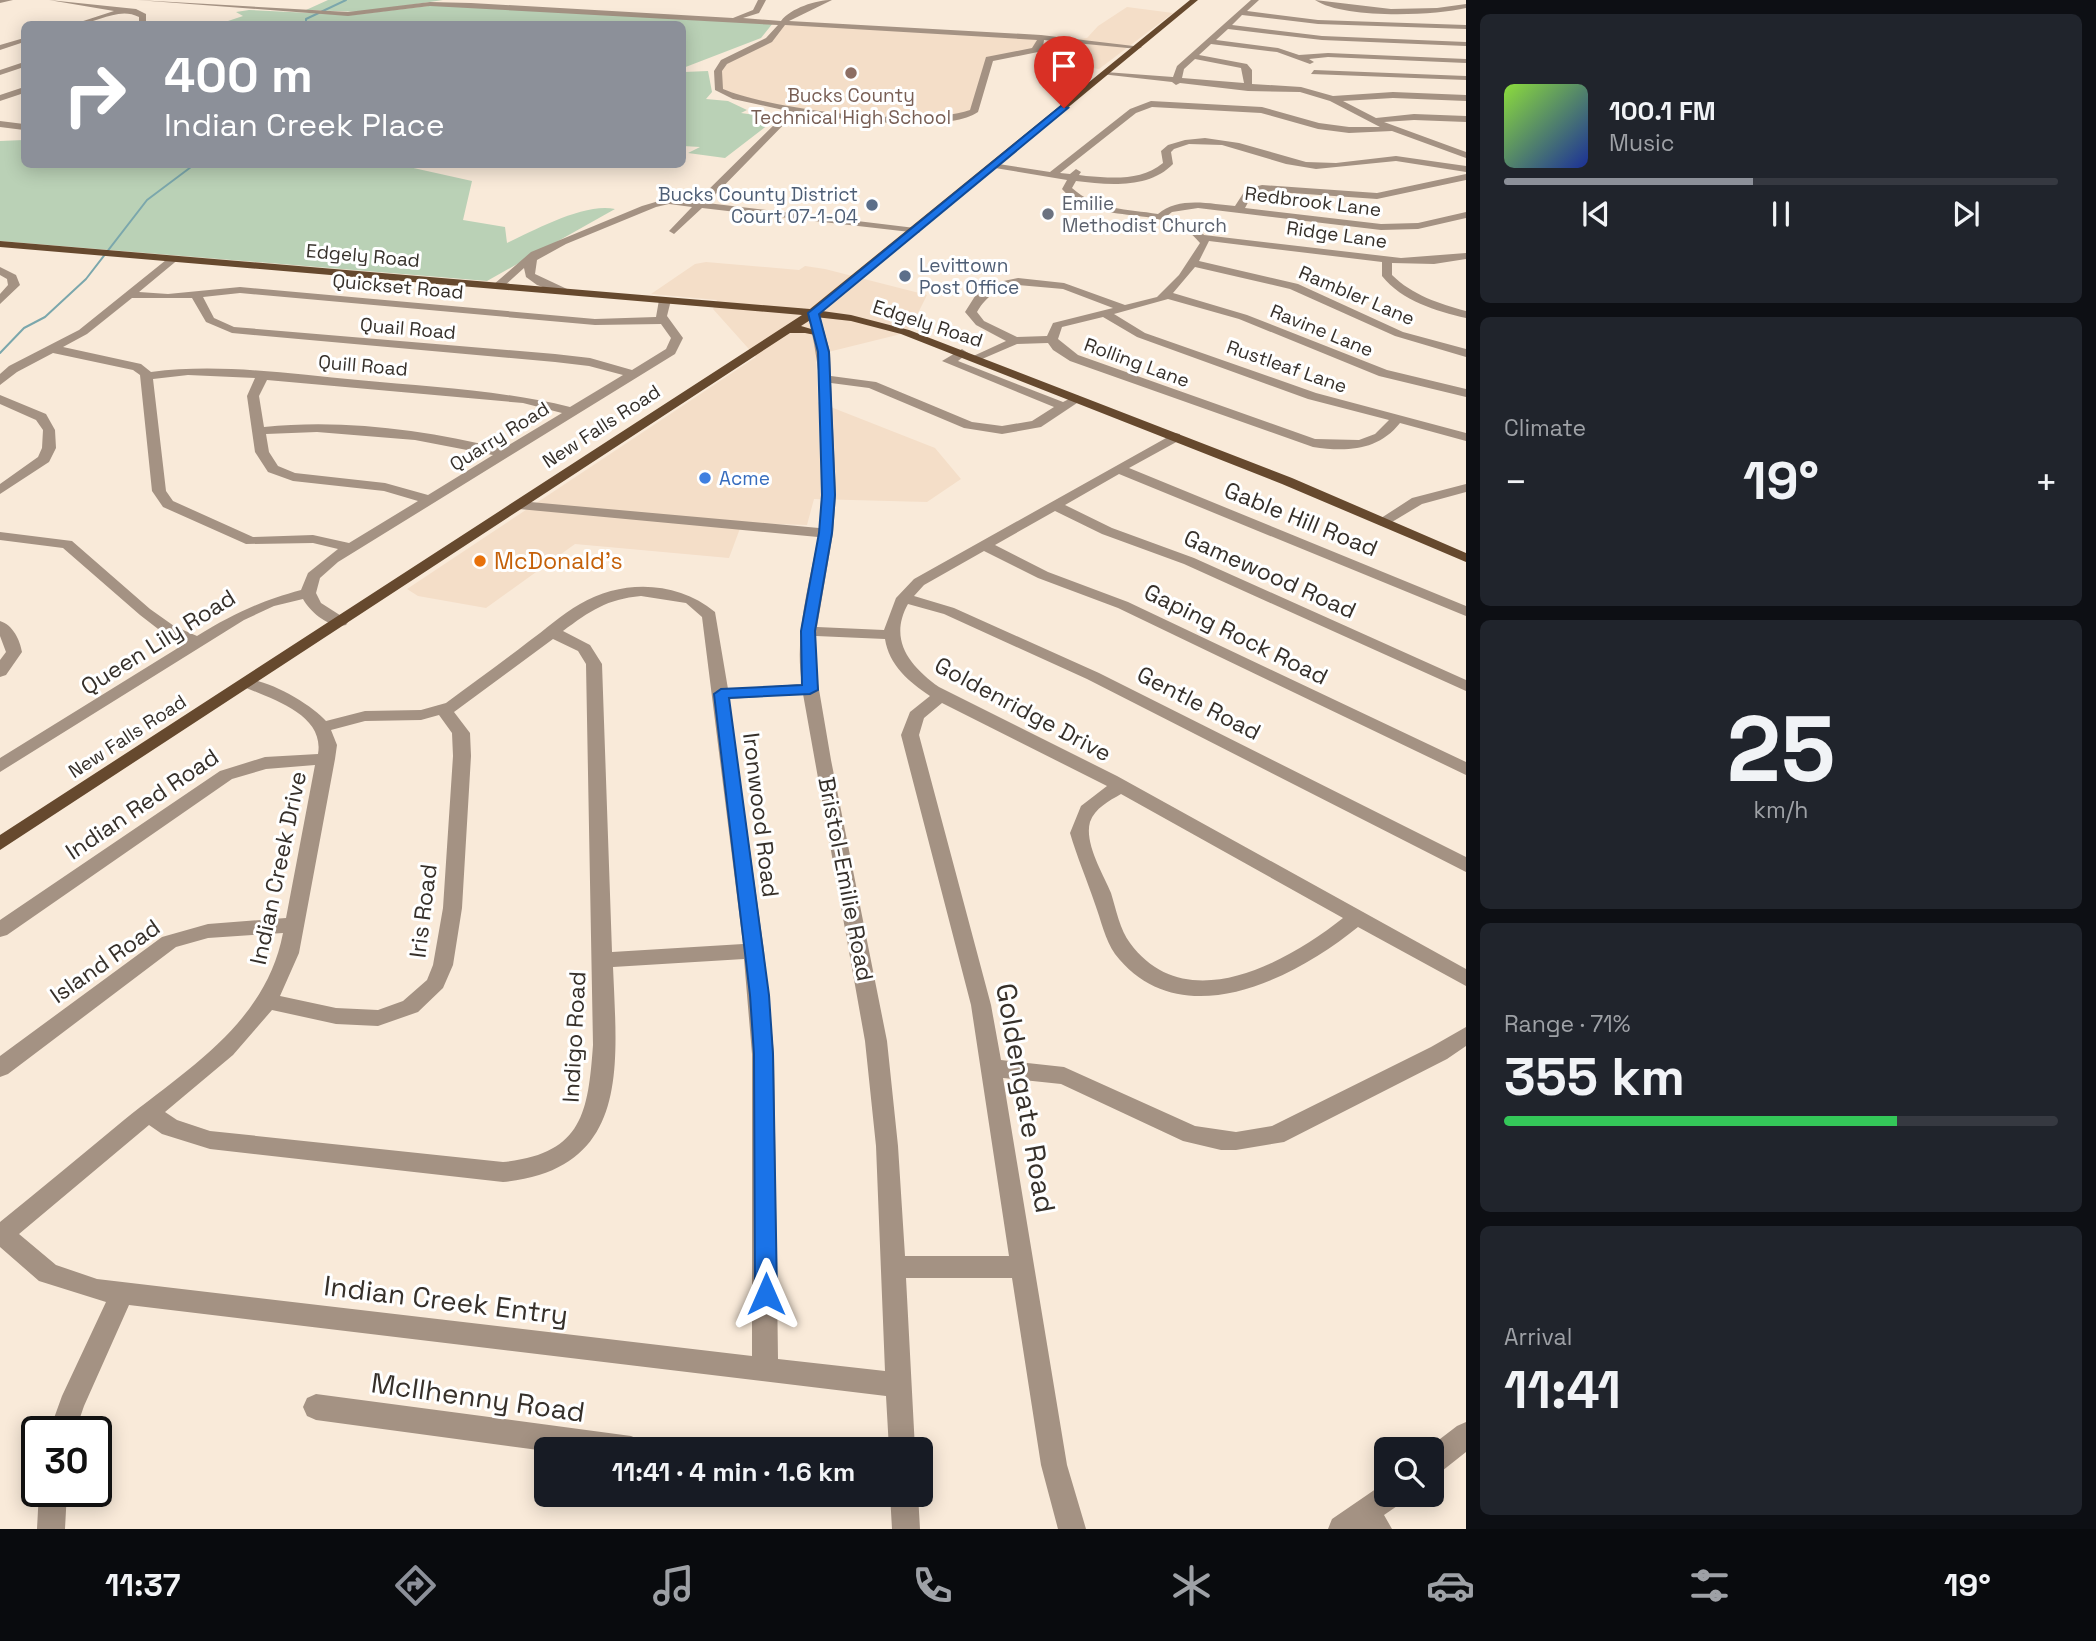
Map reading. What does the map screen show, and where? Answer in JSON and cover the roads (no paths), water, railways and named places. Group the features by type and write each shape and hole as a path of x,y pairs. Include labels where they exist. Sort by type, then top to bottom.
{"main road":[{"name":"New Falls Road","path":"0,845 813,313 1194,0"},
{"name":"Edgely Road","path":"0,244 813,313 890,327 968,355 1071,403 1175,437 1287,481 1466,558"},
{"path":"787,330 807,329 821,335"}],"street":[{"path":"0,1 9,0"},
{"path":"53,0 141,14 142,21"},
{"path":"141,0 364,14 452,4 1037,37 1138,47"},
{"path":"87,21 148,0"},
{"path":"289,11 307,0"},
{"path":"828,0 795,13 781,22 769,40 721,64 717,74 718,89 737,99 901,121 964,118 974,112 991,58 1038,49 1037,37"},
{"path":"1176,81 1177,73 1193,56 1255,0"},
{"path":"1319,0 1327,5 1347,8 1441,11 1466,5"},
{"path":"1445,0 1466,5"},
{"path":"734,20 756,11 762,1"},
{"path":"653,15 659,8"},
{"path":"1241,13 1318,22 1466,27"},
{"path":"1226,26 1322,38 1466,44"},
{"path":"0,48 21,41"},
{"path":"1209,41 1302,57 1337,55 1466,61"},
{"path":"1193,56 1244,66 1248,70 1248,86"},
{"path":"1302,57 1312,64 1314,72 1315,85 1307,91"},
{"path":"0,73 21,65"},
{"path":"1314,72 1466,78"},
{"path":"1103,76 1307,91 1333,99 1374,121 1466,156"},
{"path":"0,98 21,91"},
{"path":"1333,99 1393,95 1466,98"},
{"path":"1056,172 1138,107 1151,104 1262,110 1349,131 1394,128"},
{"path":"674,231 795,108"},
{"path":"1374,121 1414,117 1466,119"},
{"path":"0,124 21,127"},
{"path":"997,163 1118,181 1155,174 1168,164 1168,149 1197,141 1233,144 1308,165 1345,166 1398,159 1466,169"},
{"path":"1446,148 1466,144"},
{"path":"1444,164 1466,156"},
{"path":"1074,174 1066,189 1086,203 1183,225 1203,238 1202,251 1167,295"},
{"path":"1239,209 1249,191 1262,188 1377,196 1466,177"},
{"path":"499,285 535,254 638,209 668,201 702,203 915,231"},
{"name":"Redbrook Lane","path":"1159,218 1169,209 1188,205 1381,227 1418,226 1466,215"},
{"path":"638,209 694,212 904,239"},
{"name":"Ridge Lane","path":"1203,238 1252,240 1416,262 1466,256"},
{"path":"535,254 529,263 530,275 541,284 563,291"},
{"path":"0,381 13,369 94,324 175,258"},
{"path":"1387,259 1387,276 1395,284 1432,303 1466,315"},
{"path":"1452,259 1466,267"},
{"name":"Rambler Lane","path":"1193,263 1294,286 1399,334 1466,353"},
{"path":"0,270 12,277 14,285 0,301"},
{"path":"1015,341 981,323 971,312 985,295 1004,283 1029,281 1086,292 1123,308"},
{"name":"Quickset Road","path":"130,295 168,298 240,290 595,322 625,324 663,320"},
{"name":"Quail Road","path":"196,295 209,320 232,330 555,358 590,362 633,374"},
{"name":"Rolling Lane","path":"1167,295 1060,323 1054,328 1052,339 1057,347 1069,356 1303,441 1336,446 1361,444 1385,436 1396,420"},
{"name":"Ravine Lane","path":"1167,295 1243,317 1383,373 1466,393"},
{"name":"Quarry Road","path":"308,593 313,576 322,567 676,345 677,338 663,320 665,300"},
{"name":"Rustleaf Lane","path":"1103,312 1152,340 1312,396 1466,437"},
{"name":"Bristol-Emilie Road","path":"813,313 821,335 825,380 829,495 826,533 808,631 810,690 876,1041 887,1146 901,1437"},
{"path":"1052,339 1015,341 948,360 1071,403"},
{"path":"52,349 137,367 147,376 159,491 168,504 251,541 313,539 351,548"},
{"name":"Quill Road","path":"147,376 188,371 263,375 523,399 573,412"},
{"path":"263,375 253,397 267,463 287,475 385,487 431,500"},
{"path":"825,380 873,385 969,425 994,430 1028,427 1071,403"},
{"path":"0,399 41,417 49,430 49,448 44,459 0,489"},
{"path":"259,431 306,427 442,439 505,454"},
{"path":"808,631 891,635 892,620 904,598 927,577 1175,437"},
{"name":"Gable Hill Road","path":"1119,469 1157,487 1288,536 1466,611"},
{"path":"1382,523 1417,501 1459,489 1466,502"},
{"path":"519,505 826,533"},
{"name":"Gamewood Road","path":"1055,505 1091,524 1189,561 1466,686"},
{"path":"0,536 67,544 158,622 198,643"},
{"name":"Gaping Rock Road","path":"984,545 1043,575 1123,605 1466,769"},
{"name":"Ironwood Road","path":"323,727 365,716 421,715 444,710 595,601 614,594 641,591 680,596 702,607 710,615 754,951 764,1054 765,1370"},
{"path":"308,593 315,606 340,622"},
{"name":"Queen Lily Road","path":"0,766 253,609 308,593"},
{"name":"Gentle Road","path":"904,598 949,611 1093,676 1466,865"},
{"path":"0,626 12,641 14,652 0,672"},
{"name":"Indigo Road","path":"148,1113 170,1127 210,1140 469,1170 503,1172 535,1168 550,1162 577,1142 596,1113 600,1066 602,960 594,664 584,648 552,632"},
{"name":"Goldenridge Drive","path":"891,635 895,652 904,666 942,695 1120,786 1466,978"},
{"path":"248,682 308,713 323,727"},
{"path":"721,694 810,690"},
{"name":"Goldengate Road","path":"942,695 916,716 910,735 973,971 992,1068 1055,1465 1072,1529"},
{"name":"Iris Road","path":"267,1000 351,1018 380,1017 407,1009 437,981 449,938 462,756 461,733 444,710"},
{"name":"Indian Creek Drive","path":"1,1235 234,1040 267,1000 286,964 294,925 326,759 328,745 323,727"},
{"name":"Indian Red Road","path":"0,930 226,775 265,763 326,759"},
{"path":"1120,786 1085,811 1080,818 1079,832 1121,946 1154,977 1179,988 1228,988 1310,952 1356,918"},
{"name":"Island Road","path":"0,1068 169,942 208,931 294,925"},
{"path":"602,960 754,951"},
{"path":"992,1068 1064,1076 1191,1134 1221,1142 1236,1141 1276,1135 1439,1053 1466,1035"},
{"name":"Indian Creek Entry","path":"1,1235 48,1273 97,1290 899,1385"},
{"path":"894,1267 1024,1267"},
{"path":"67,1416 122,1294"},
{"name":"McIlhenny Road","path":"316,1406 543,1437"},
{"path":"1444,1452 1466,1435"},
{"path":"51,1529 52,1507"},
{"path":"905,1507 906,1529"},
{"path":"1362,1524 1378,1507"}],"waterway":[{"path":"306,21 346,0"},
{"path":"0,353 24,328 45,317 86,279 147,200 190,168"}],"place":[{"name":"Bucks County Technical High School","path":"851,73"},
{"name":"Bucks County District Court 07-1-04","path":"872,205"},
{"name":"Emilie Methodist Church","path":"1048,214"},
{"name":"Levittown Post Office","path":"905,276"},
{"name":"Acme","path":"705,478"},
{"name":"McDonald's","path":"480,561"}]}
